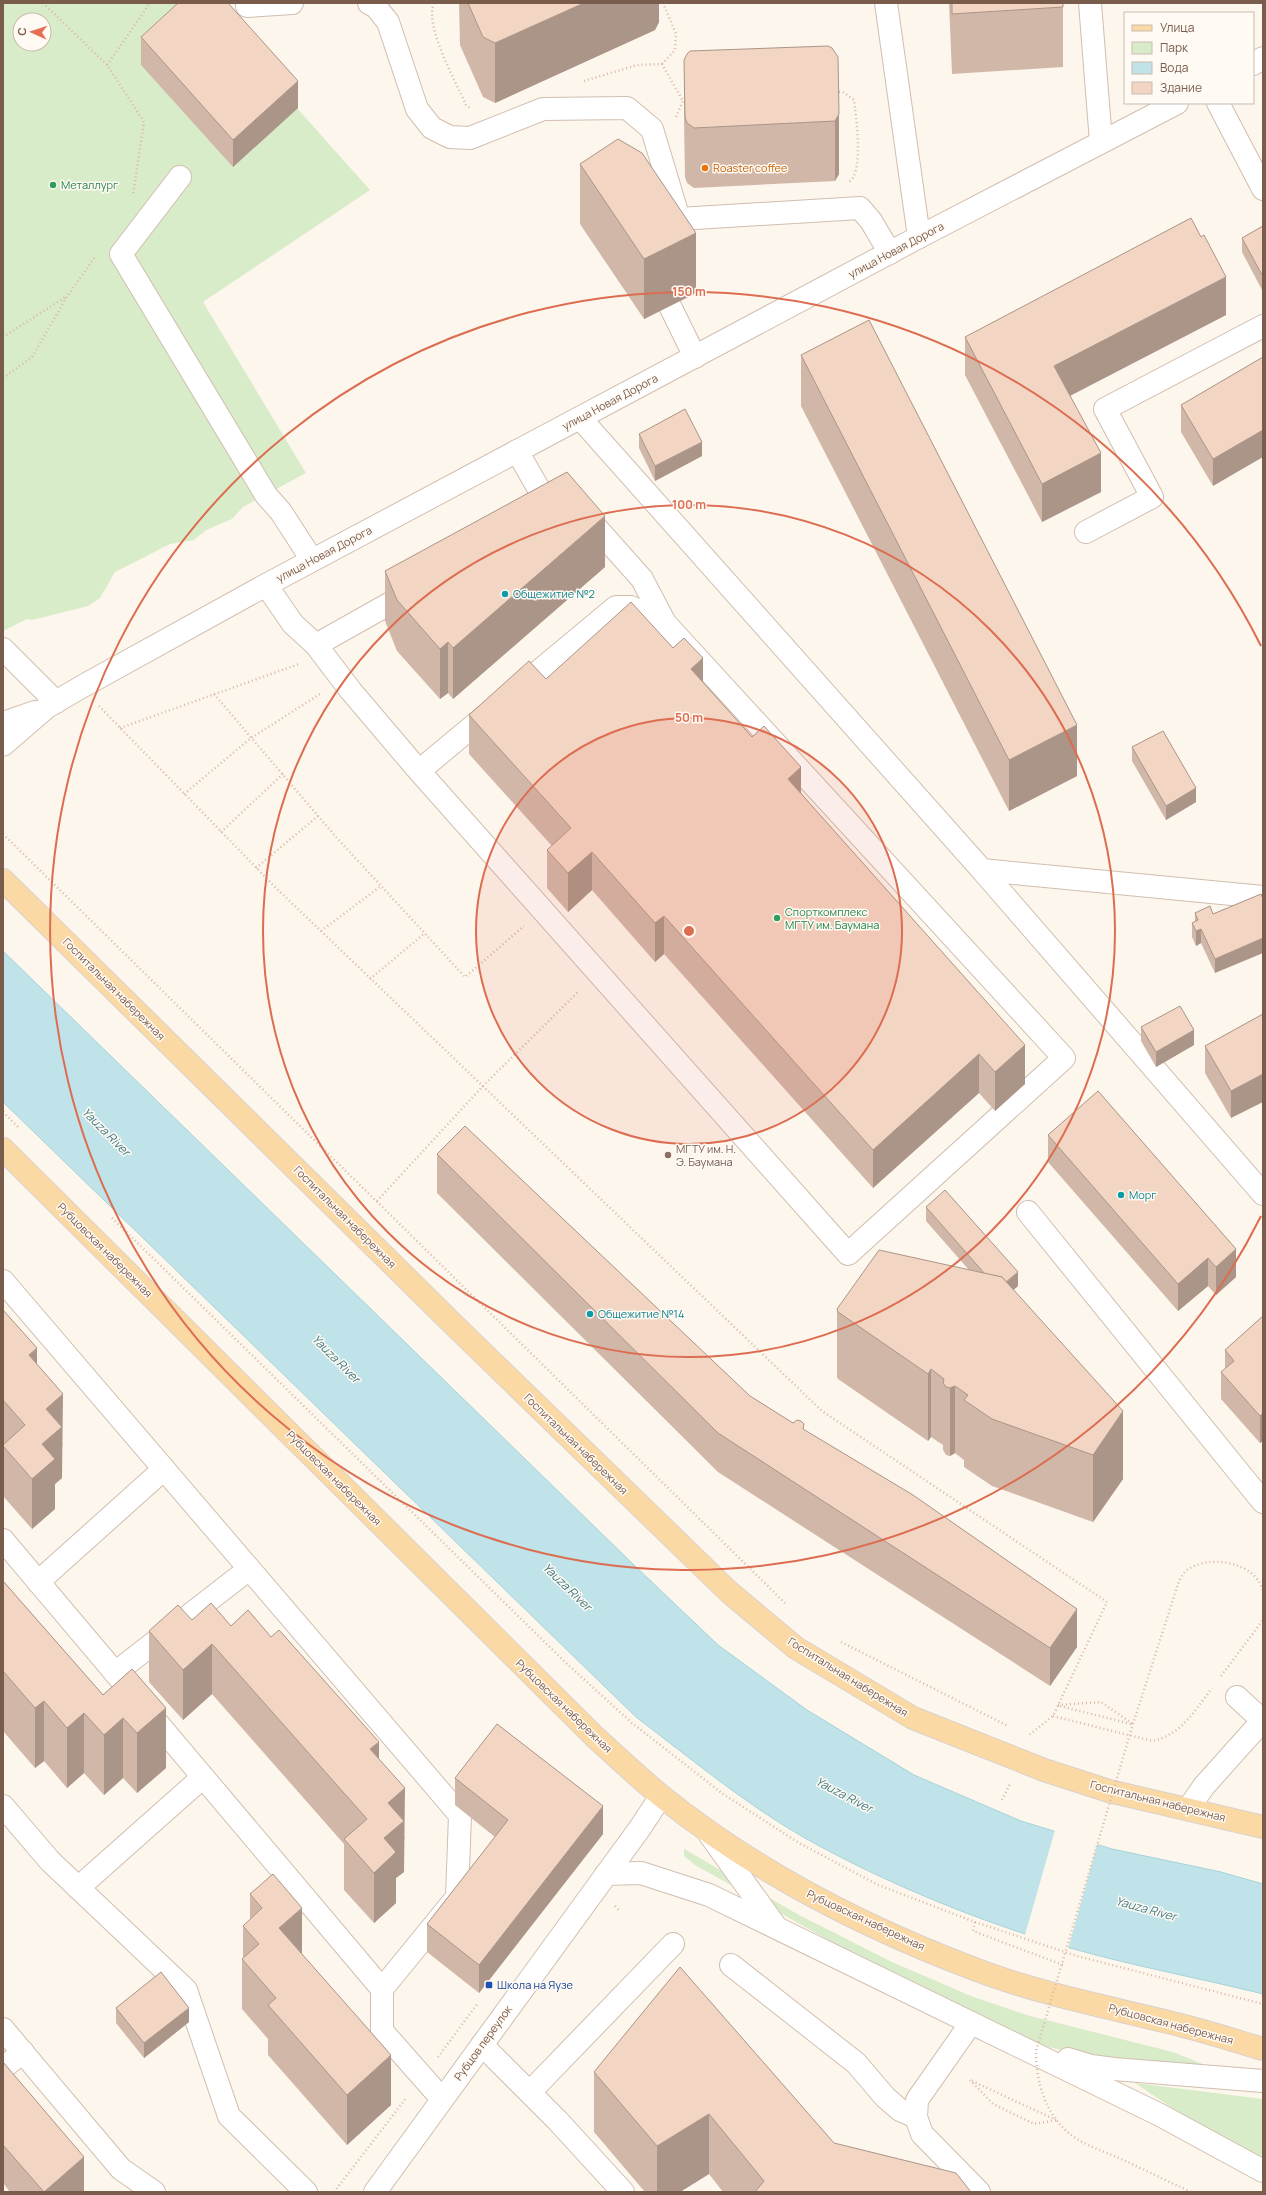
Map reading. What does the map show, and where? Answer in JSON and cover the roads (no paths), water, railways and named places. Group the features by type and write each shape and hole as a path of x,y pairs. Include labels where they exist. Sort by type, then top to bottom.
{"main road":[{"name":"Госпитальная набережная","path":"3,880 454,1326 723,1587 796,1648 920,1720 1044,1770 1109,1791 1263,1827"},
{"name":"Рубцовская набережная","path":"3,1148 596,1738 661,1796 732,1848 806,1893 868,1924 978,1971 1062,1996 1182,2025 1263,2049"}],"street":[{"path":"247,6 292,3"},
{"path":"369,3 376,6 388,22 417,109 432,128 450,137 470,138 543,108 627,108 652,129 679,219 860,208 871,221 890,253"},
{"path":"886,3 919,238"},
{"path":"1090,3 1101,142"},
{"path":"1254,63 1263,58"},
{"name":"улица Новая Дорога","path":"3,723 52,705 312,560 890,253 1175,104"},
{"path":"1219,104 1263,189"},
{"path":"180,177 121,254 266,495 281,512 312,560"},
{"path":"670,306 695,357"},
{"path":"1086,532 1152,498 1105,409 1263,326"},
{"path":"580,418 982,870 1263,1194"},
{"path":"517,451 552,512"},
{"path":"266,585 293,624 320,650 342,680 419,770 848,1254 1064,1058 665,623 642,580 582,512 552,512 531,523"},
{"path":"320,650 427,582"},
{"path":"419,770 616,607 631,607 665,623"},
{"path":"3,649 52,705"},
{"name":"улица Новая Дорога","path":"3,745 52,705"},
{"path":"982,870 1263,897"},
{"path":"1028,1212 1263,1502"},
{"path":"3,1281 460,1815 457,1897 382,1989 382,2031 442,2099"},
{"path":"38,1582 164,1469"},
{"path":"3,1540 382,1989"},
{"path":"115,1673 249,1569"},
{"path":"1188,1809 1204,1786 1263,1720 1237,1697"},
{"path":"78,1888 203,1777"},
{"name":"Рубцов переулок","path":"375,2192 661,1796"},
{"path":"3,1806 50,1861 186,1990 228,2116 306,2192"},
{"path":"705,1828 777,1928"},
{"path":"606,1874 641,1873 709,1895 1160,2115 1263,2171"},
{"path":"530,2092 673,1944"},
{"path":"731,1965 856,2063 885,2097 900,2110 916,2117"},
{"path":"971,2023 917,2100 916,2117 922,2134 978,2192"},
{"path":"3,2029 121,2169 139,2188"},
{"path":"1014,2043 1091,2066 1263,2081"},
{"path":"482,2045 530,2092 623,2192"},
{"path":"3,2068 23,2052"}],"water":[{"name":"Yauza River","path":"3,951 718,1645 807,1710 914,1775 1021,1821 1112,1849 1221,1872 1263,1884 1263,1994 1118,1961 1070,1948 1001,1926 900,1886 835,1854 781,1824 718,1780 636,1717 3,1102"}],"place":[{"name":"Roaster coffee","path":"705,168"},
{"name":"Металлург","path":"53,185"},
{"name":"Общежитие №2","path":"505,594"},
{"name":"Спорткомплекс МГТУ им. Баумана","path":"777,918"},
{"name":"МГТУ им. Н. Э. Баумана","path":"668,1155"},
{"name":"Морг","path":"1121,1195"},
{"name":"Общежитие №14","path":"590,1314"},
{"name":"Школа на Яузе","path":"489,1985"}]}
